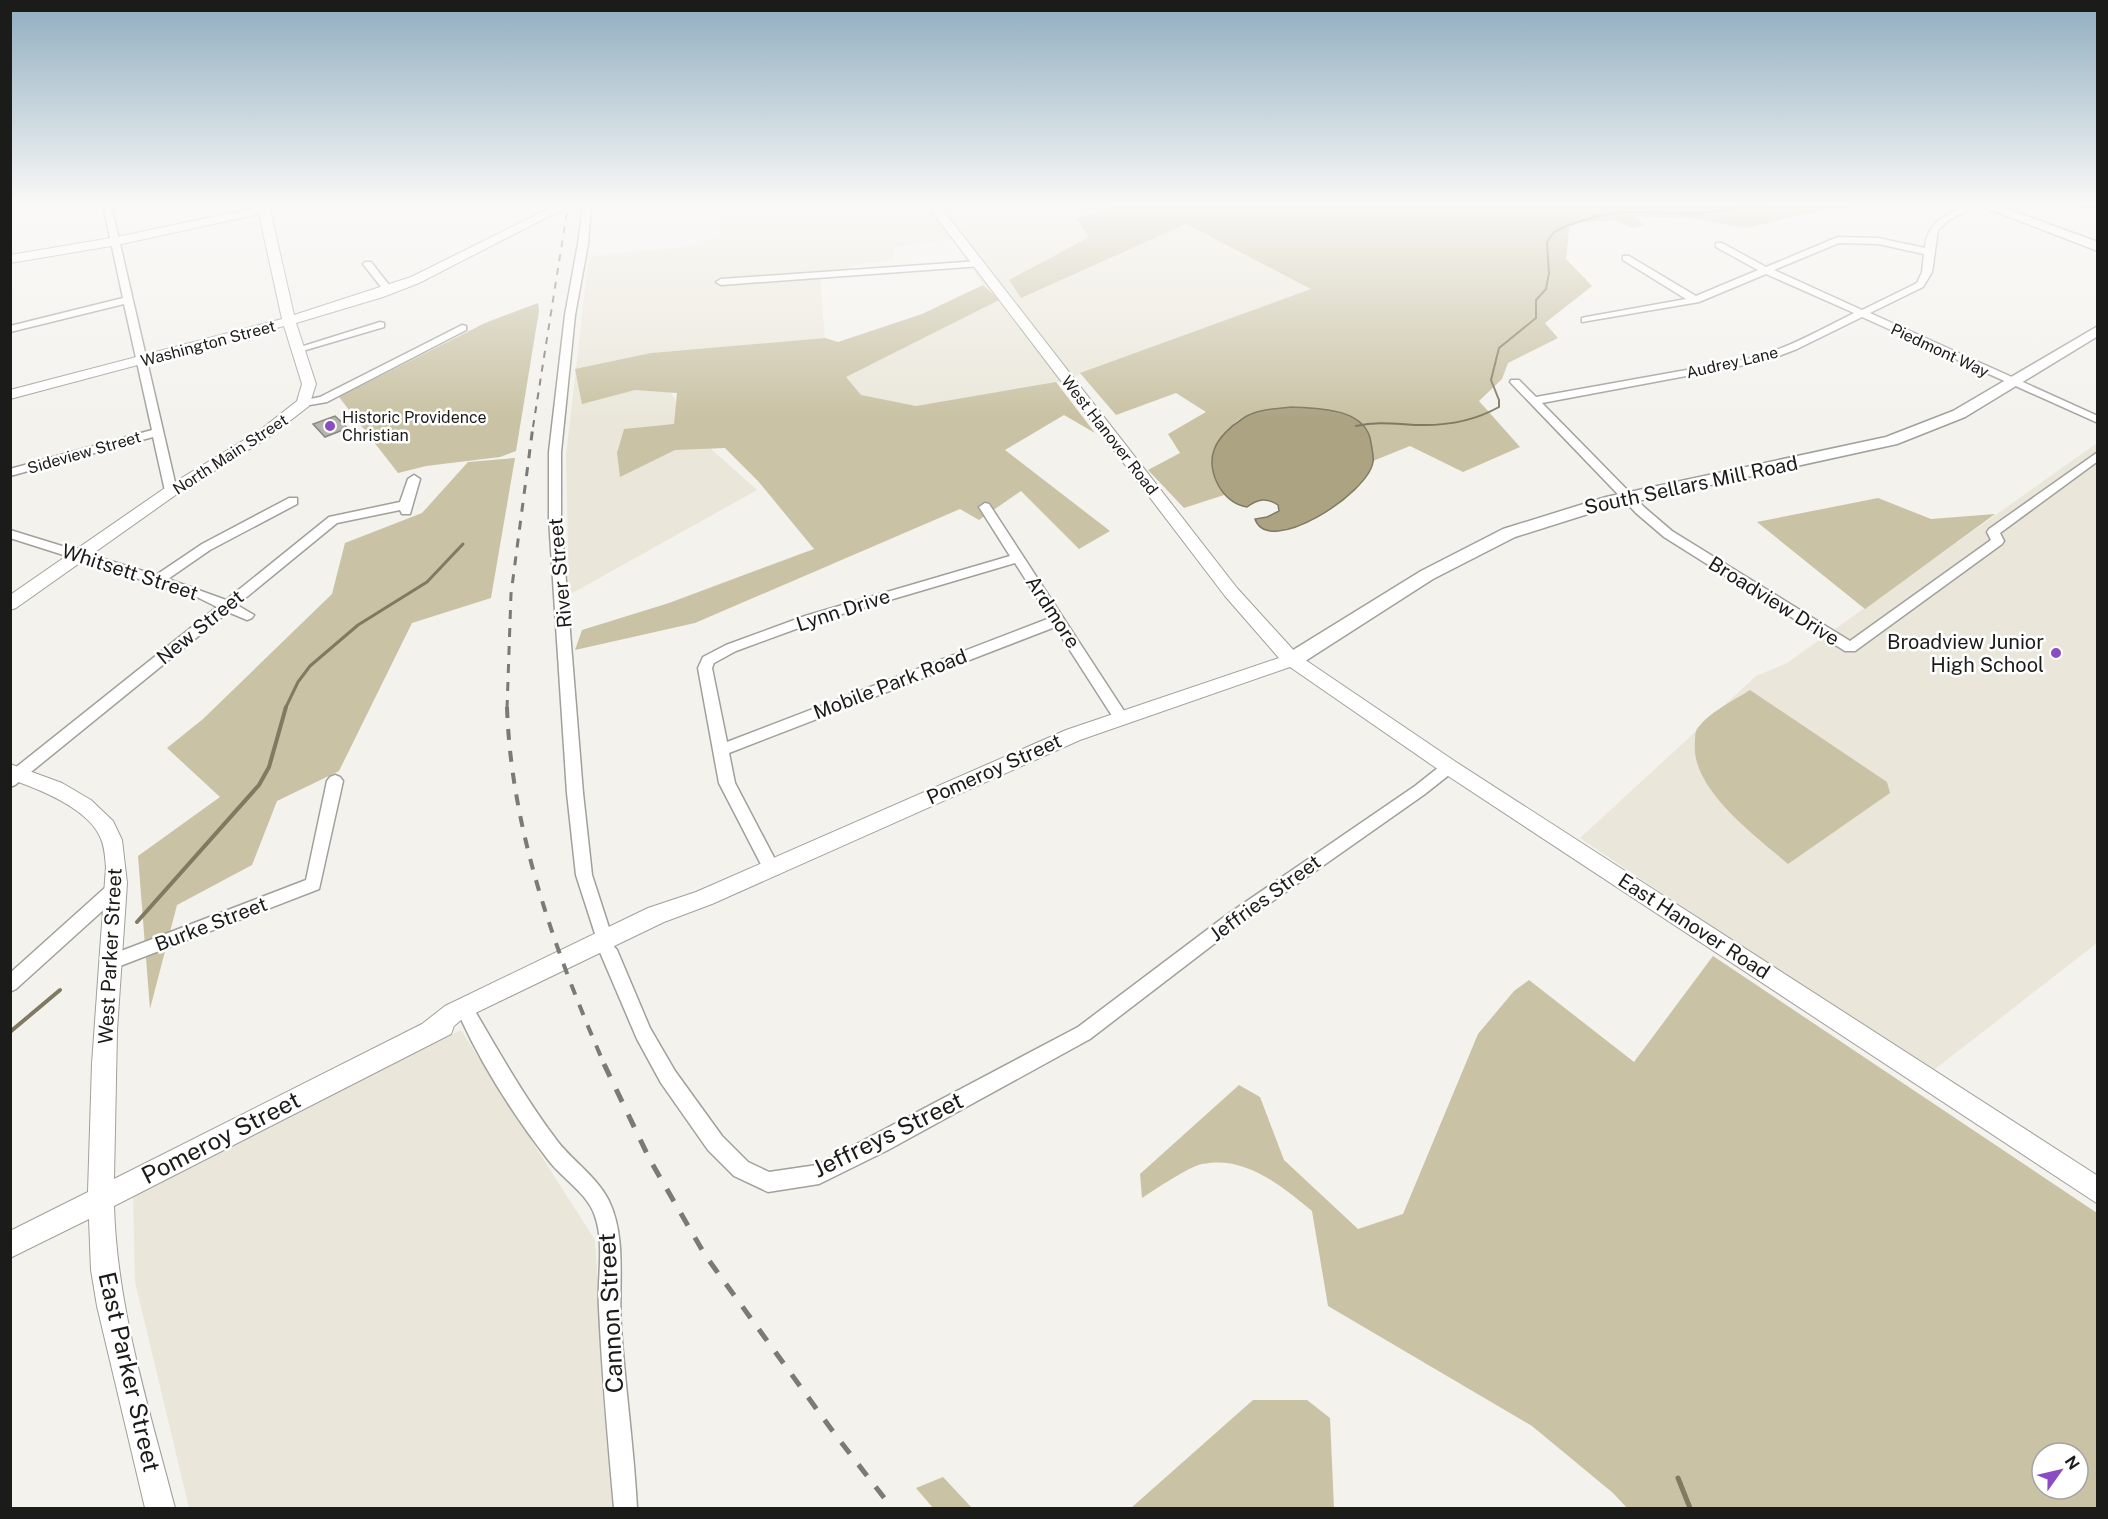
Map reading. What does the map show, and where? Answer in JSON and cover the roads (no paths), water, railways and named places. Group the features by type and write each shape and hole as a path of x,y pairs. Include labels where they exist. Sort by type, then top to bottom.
{"main road":[{"name":"South Sellars Mill Road","path":"1292,660 1385,600 1476,549 1534,524 1580,509 1891,441 1959,414 2097,330"}],"street":[{"path":"124,276 171,491"},
{"path":"279,276 289,321 309,384 304,403"},
{"path":"377,276 388,290"},
{"name":"Washington Street","path":"10,395 315,314 423,276"},
{"name":"River Street","path":"577,276 568,327 555,452 555,519 575,793 584,875 606,945 643,1033"},
{"path":"721,282 809,276"},
{"name":"West Hanover Road","path":"988,276 1231,592 1292,660"},
{"path":"1655,276 1695,300"},
{"path":"1586,320 1695,300 1752,276"},
{"name":"Piedmont Way","path":"1779,276 2097,420"},
{"name":"Audrey Lane","path":"1533,401 1762,359 1793,347 1920,285 1926,276"},
{"path":"10,329 129,300"},
{"path":"297,342 302,323 315,314"},
{"path":"297,342 380,325"},
{"name":"North Main Street","path":"10,604 171,491 264,434 304,403 323,400 462,328"},
{"name":"Broadview Drive","path":"1515,382 1628,498 1682,544 1850,648 1998,541 1992,532 2097,455"},
{"name":"Sideview Street","path":"10,473 158,432"},
{"name":"New Street","path":"13,775 228,606 333,520 405,508 414,479"},
{"path":"157,580 206,547 293,501"},
{"name":"Ardmore","path":"985,507 1121,718"},
{"name":"Whitsett Street","path":"10,534 157,580 247,615"},
{"name":"Lynn Drive","path":"772,868 727,783 705,668 708,660 714,655 838,610 1017,558"},
{"name":"Mobile Park Road","path":"721,750 1059,620"},
{"name":"Pomeroy Street","path":"431,1030 453,1013 606,945 660,924 704,898 1025,755 1121,718 1292,660"},
{"name":"East Hanover Road","path":"1292,660 1449,767 2097,1191"},
{"name":"Jeffries Street","path":"1084,1033 1234,919 1420,790 1449,767"},
{"name":"West Parker Street","path":"13,775 80,802 99,816 108,828 113,843 114,891 102,1112 102,1199"},
{"name":"Burke Street","path":"109,963 314,884 335,781"},
{"path":"10,984 114,891"},
{"name":"Pomeroy Street","path":"10,1245 431,1030 469,1017 606,945"},
{"name":"Cannon Street","path":"469,1017 494,1062 556,1156 601,1206 606,1218 609,1237 609,1303 626,1509"},
{"name":"Jeffreys Street","path":"643,1033 668,1077 715,1143 741,1169 768,1182 819,1174 1084,1033"},
{"name":"East Parker Street","path":"102,1199 104,1274 160,1509"}],"waterway":[{"path":"1356,426 1379,423 1428,425 1449,423 1480,416 1499,407 1499,400 1491,380 1499,348 1536,318 1536,300 1546,289 1548,276"},
{"path":"285,709 298,682 310,666 358,625 427,582 463,544"},
{"path":"137,922 259,785 269,767 286,707"},
{"path":"10,1032 60,990"},
{"path":"1678,1478 1690,1508"}],"railway":[{"path":"533,427 557,276"},
{"path":"507,708 511,594 533,426"},
{"path":"507,708 510,753 517,800 539,891 570,980 605,1066"},
{"path":"604,1064 650,1160 705,1255 834,1433 892,1508"}],"place":[{"name":"Historic Providence Christian","path":"330,426"},
{"name":"Broadview Junior High School","path":"2056,653"}]}
